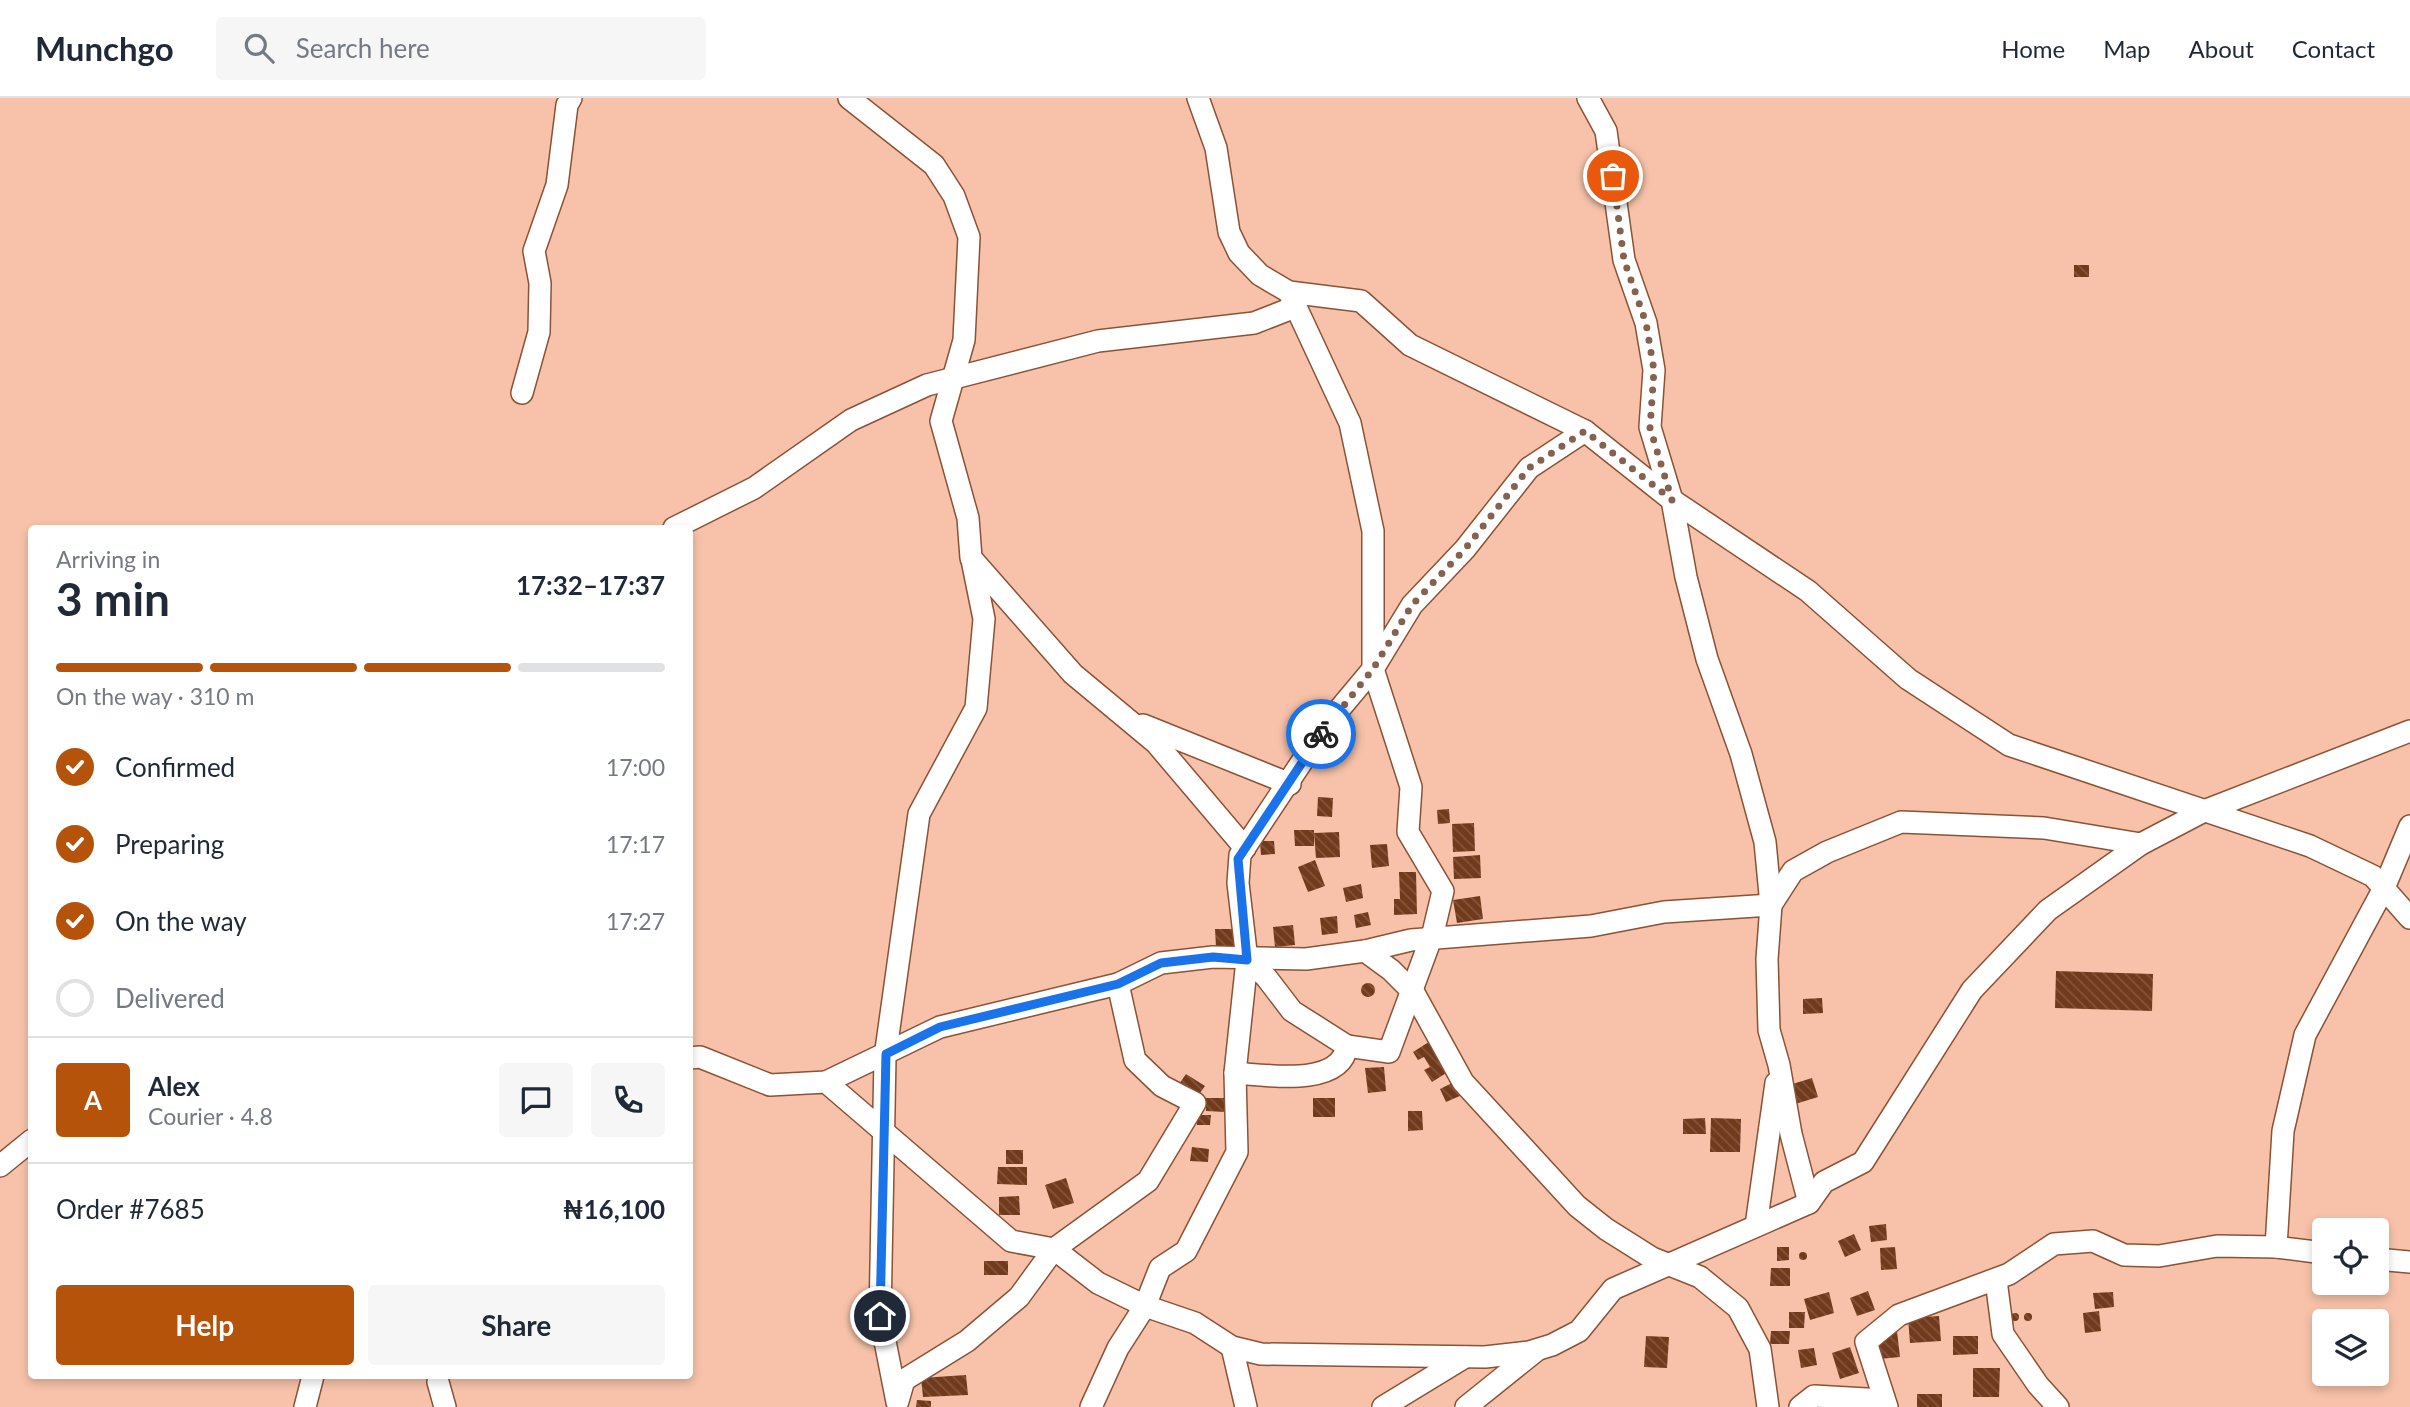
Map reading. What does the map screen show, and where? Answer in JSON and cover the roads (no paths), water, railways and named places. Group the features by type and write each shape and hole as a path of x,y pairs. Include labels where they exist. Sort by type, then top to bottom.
{"street":[{"path":"522,393 539,332 540,283 534,251 556,185 567,105 571,98"},
{"path":"849,98 934,165 954,196 970,237 964,340 941,421 968,518 971,558 984,619 976,708 919,814 886,1054 880,1316 897,1404"},
{"path":"1198,98 1216,148 1229,232 1239,253 1260,275 1292,300 1350,423 1373,531 1373,669 1411,787 1408,832 1443,891 1431,938 1389,1052 1347,1046 1292,1012 1266,977 1247,960"},
{"path":"1588,98 1606,131 1624,260 1646,323 1654,370 1650,428 1672,500 1686,576 1707,659 1741,754 1765,842 1771,905 1767,959 1769,1030 1809,1203"},
{"path":"680,525 754,488 851,420 926,385 1098,341 1254,323 1292,300 1361,301 1410,345 1585,431 1672,500 1808,591 1908,679 2009,745 2310,846 2373,876 2410,918"},
{"path":"1091,1407 1118,1348 1145,1306 1160,1268 1186,1251 1237,1152 1235,1073 1247,960 1238,883 1238,859 1290,784 1327,724 1373,669 1412,605 1465,549 1529,468 1585,431"},
{"path":"971,558 1073,674 1156,743 1245,848"},
{"path":"1124,717 1290,784"},
{"path":"1466,1407 1538,1349 1579,1331 1614,1289 1809,1203 1824,1182 1863,1163 1972,990 2048,910 2141,844 2204,811 2410,731"},
{"path":"1771,905 1793,872 1827,852 1901,822 2044,828 2141,844"},
{"path":"2276,1247 2283,1131 2305,1035 2386,890 2410,826"},
{"path":"2386,890 2410,891"},
{"path":"693,1058 700,1057 770,1085 825,1082 940,1027 1118,984 1161,963 1200,958 1306,959 1431,938 1591,926 1664,912 1771,905"},
{"path":"1365,951 1391,970 1411,990 1463,1082 1577,1206 1606,1229 1669,1265 1700,1277 1738,1308 1760,1349 1768,1407"},
{"path":"897,1404 904,1380 967,1341 1019,1297 1054,1249 1148,1181 1195,1103 1162,1086 1135,1060 1118,984"},
{"path":"1235,1073 1294,1076 1321,1073 1332,1069 1346,1052 1347,1046"},
{"path":"1756,1226 1779,1065"},
{"path":"825,1082 1011,1241 1054,1249 1098,1283 1145,1306 1195,1323 1232,1347 1261,1354 1465,1357 1538,1349"},
{"path":"0,1166 28,1143"},
{"path":"1800,1407 1814,1396 1886,1403 1866,1342 1875,1331 1899,1315 1996,1280 2054,1244 2093,1241 2124,1255 2159,1256 2217,1246 2276,1247 2312,1252"},
{"path":"2389,1260 2410,1262"},
{"path":"1996,1280 2003,1334 2038,1385 2058,1407"},
{"path":"1232,1347 1246,1407"},
{"path":"1383,1407 1465,1357"},
{"path":"305,1407 312,1379"},
{"path":"438,1382 445,1407"}]}
